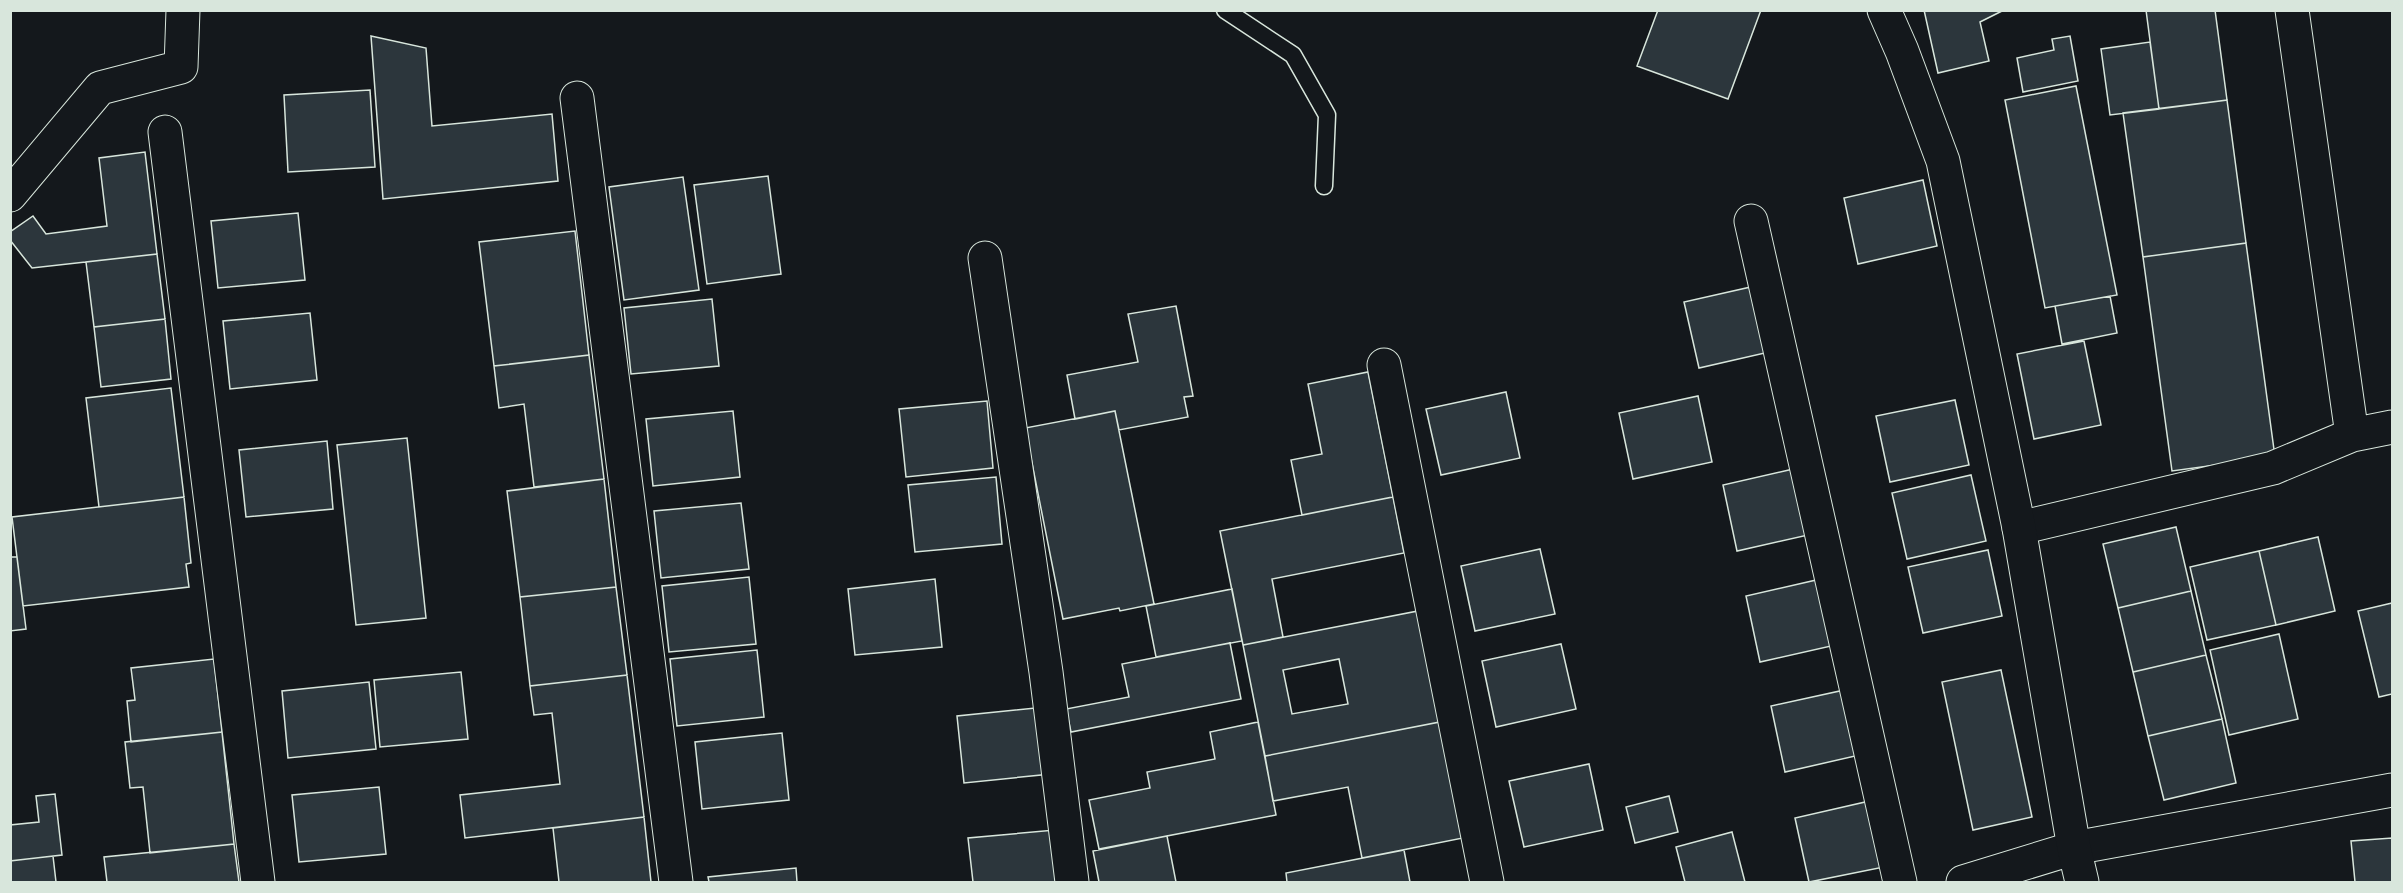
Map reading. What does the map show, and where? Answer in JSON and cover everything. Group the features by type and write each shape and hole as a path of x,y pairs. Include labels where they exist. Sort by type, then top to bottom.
{"street":[{"path":"10,195 100,88 181,67 183,10"},
{"path":"1884,10 1902,51 1942,161 2019,528 2074,848 2082,882"},
{"path":"2292,10 2352,435"},
{"path":"578,98 675,882"},
{"path":"165,132 258,882"},
{"path":"1751,221 1900,882"},
{"path":"985,258 1046,672 1072,882"},
{"path":"1384,365 1487,882"},
{"path":"2019,528 2273,468 2352,435 2392,427"},
{"path":"1963,882 2074,848 2392,790"}],"lane":[{"path":"1225,10 1293,55 1327,115 1324,186"}],"building":[{"path":"1658,10 1761,10 1728,99 1637,66"},
{"path":"1924,10 2004,10 1980,22 1989,61 1938,73"},
{"path":"2146,10 2215,10 2227,100 2159,109"},
{"path":"371,36 426,48 432,126 552,114 558,181 383,199"},
{"path":"2070,36 2078,81 2023,92 2017,58 2054,50 2052,39"},
{"path":"2150,42 2159,109 2110,115 2101,49"},
{"path":"2076,86 2117,295 2045,308 2005,100"},
{"path":"370,90 375,167 288,172 284,95"},
{"path":"2227,100 2246,243 2143,257 2123,113"},
{"path":"145,152 157,254 32,268 10,240 10,232 33,216 46,234 107,226 99,158"},
{"path":"768,176 781,274 707,284 694,185"},
{"path":"683,177 699,290 624,300 609,187"},
{"path":"1923,180 1937,246 1858,264 1844,198"},
{"path":"298,213 305,280 218,288 211,221"},
{"path":"575,231 589,355 494,366 479,242"},
{"path":"2246,243 2275,457 2172,471 2143,257"},
{"path":"157,254 165,319 94,327 86,262"},
{"path":"1764,284 1778,350 1699,368 1684,302"},
{"path":"2110,296 2117,333 2062,344 2055,306"},
{"path":"712,299 719,366 631,374 624,308"},
{"path":"1176,306 1193,396 1184,397 1188,417 1119,430 1115,411 1075,419 1067,375 1138,362 1128,314"},
{"path":"310,313 317,380 230,389 223,321"},
{"path":"165,319 171,379 101,387 94,327"},
{"path":"2084,341 2101,425 2034,439 2017,354"},
{"path":"589,355 604,479 534,487 524,404 499,408 494,366"},
{"path":"1368,372 1393,497 1302,515 1291,460 1322,454 1308,384"},
{"path":"171,388 184,497 99,507 86,398"},
{"path":"1506,392 1520,458 1441,475 1426,409"},
{"path":"1698,396 1712,462 1633,479 1619,413"},
{"path":"1955,400 1969,465 1890,482 1876,416"},
{"path":"987,401 993,468 906,477 899,409"},
{"path":"733,411 740,477 653,486 646,419"},
{"path":"1115,411 1154,604 1063,619 1025,428"},
{"path":"407,438 426,618 356,625 337,445"},
{"path":"327,441 333,509 246,517 239,450"},
{"path":"1802,467 1817,533 1737,551 1723,485"},
{"path":"1971,475 1986,541 1907,559 1892,493"},
{"path":"996,477 1002,544 915,552 908,485"},
{"path":"604,479 616,587 520,597 507,491"},
{"path":"184,497 191,563 186,564 189,587 23,606 12,517"},
{"path":"1393,497 1404,553 1272,579 1283,637 1243,645 1220,531"},
{"path":"741,503 749,569 661,578 654,511"},
{"path":"2176,527 2191,591 2118,608 2103,544"},
{"path":"2318,537 2335,611 2276,625 2259,551"},
{"path":"1540,549 1555,614 1475,631 1461,566"},
{"path":"1988,550 2002,616 1923,633 1908,567"},
{"path":"2259,551 2276,625 2207,640 2190,567"},
{"path":"10,557 17,557 26,629 10,631"},
{"path":"749,577 756,644 669,652 662,586"},
{"path":"1825,578 1840,644 1760,662 1746,596"},
{"path":"935,579 942,647 855,655 848,589"},
{"path":"616,587 627,675 530,686 520,597"},
{"path":"1232,589 1242,641 1156,657 1146,606"},
{"path":"2191,591 2206,655 2133,672 2118,608"},
{"path":"2392,603 2392,694 2379,697 2358,611"},
{"path":"1418,611 1440,722 1265,756 1243,645","holes":["1339,659 1348,704 1292,714 1283,670"]},
{"path":"2279,634 2298,719 2229,735 2210,650"},
{"path":"1230,643 1241,699 1071,732 1066,709 1129,697 1122,664"},
{"path":"1561,644 1576,709 1496,727 1482,661"},
{"path":"757,650 764,717 677,726 670,659"},
{"path":"2206,655 2222,719 2148,736 2133,672"},
{"path":"214,659 222,732 131,742 127,701 135,700 131,668"},
{"path":"2001,670 2032,817 1973,830 1942,682"},
{"path":"461,672 468,739 380,747 374,680"},
{"path":"627,675 644,817 465,838 460,795 560,784 552,713 534,715 530,686"},
{"path":"369,682 376,749 288,758 282,691"},
{"path":"1849,689 1864,754 1785,772 1771,706"},
{"path":"1045,707 1051,774 964,783 957,716"},
{"path":"2222,719 2236,783 2164,800 2148,736"},
{"path":"1258,722 1276,815 1099,849 1089,800 1150,788 1147,772 1215,759 1210,732"},
{"path":"1440,722 1463,838 1362,858 1348,787 1273,801 1265,756"},
{"path":"222,732 234,844 150,853 143,787 130,788 125,742"},
{"path":"782,733 789,800 702,809 695,742"},
{"path":"1589,764 1603,830 1524,847 1509,781"},
{"path":"379,787 386,854 299,862 292,795"},
{"path":"55,794 62,855 10,861 10,825 39,822 36,796"},
{"path":"1669,796 1678,832 1635,843 1626,807"},
{"path":"1874,800 1889,866 1809,882 1795,818"},
{"path":"644,817 651,882 559,882 553,828"},
{"path":"1055,830 1061,882 973,882 968,838"},
{"path":"1732,832 1745,882 1685,882 1676,847"},
{"path":"1167,836 1176,882 1099,882 1093,851"},
{"path":"2392,838 2392,882 2355,882 2351,841"},
{"path":"234,844 239,882 107,882 104,857"},
{"path":"1404,850 1410,882 1287,882 1286,873"},
{"path":"53,856 56,882 10,882 10,861"},
{"path":"796,868 797,882 709,882 708,877"}]}
